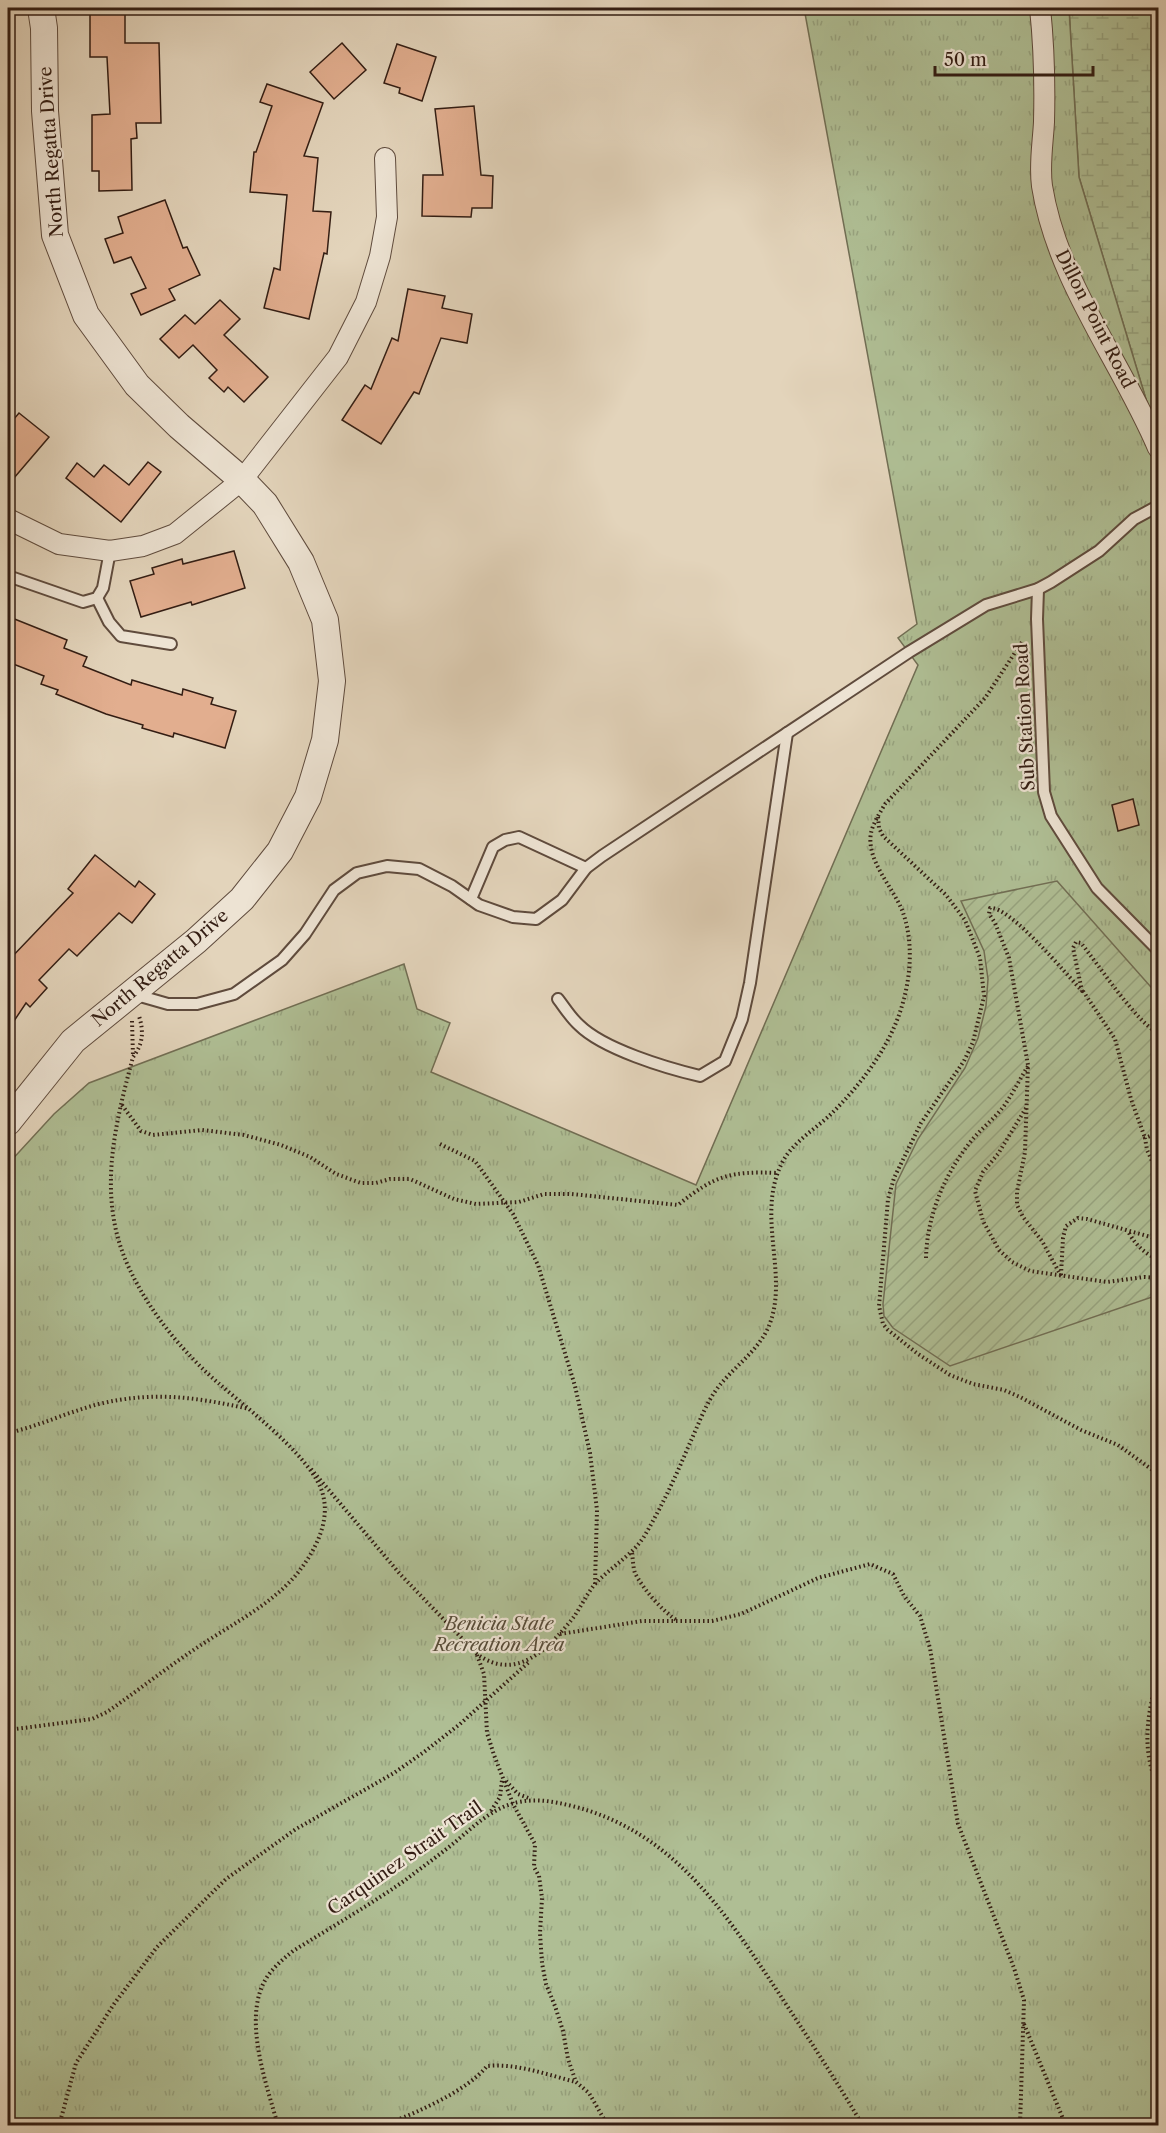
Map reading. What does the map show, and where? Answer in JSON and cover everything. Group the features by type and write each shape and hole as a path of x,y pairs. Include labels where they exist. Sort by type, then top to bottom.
{"street":[{"name":"North Regatta Drive","path":"8,1122 73,1041 129,993 196,941 234,906 280,851 308,797 325,740 332,681 325,620 295,553 265,504 242,480 178,426 137,385 86,315 54,236 45,111 44,27 41,8"},
{"name":"Dillon Point Road","path":"1040,8 1045,51 1041,183 1050,226 1070,276 1145,417 1158,448"},
{"path":"8,519 60,544 110,551 142,546 175,534 242,480 338,357 366,302 380,256 387,217 385,158"}],"lane":[{"path":"129,993 168,1004 197,1004 234,994 282,960 305,934 334,891 357,873 387,866 419,869 479,905 513,917 536,919 562,900 586,868 602,856 787,733 909,652 986,605 1038,589 1099,551 1134,519 1158,506"},
{"path":"8,576 83,602 97,598 103,588 110,551"},
{"name":"Sub Station Road","path":"1038,589 1037,619 1044,792 1052,816 1097,888 1158,950"},
{"path":"97,598 109,622 122,636 171,644"},
{"path":"558,999 580,1026 616,1048 700,1076 725,1061 742,1019 750,982 787,733"},
{"path":"471,899 494,847 505,840 519,837 586,868"}],"path":[{"path":"59,2126 76,2063 114,2004 158,1947 203,1901 226,1879 296,1829 394,1773 424,1752 559,1634 595,1585 643,1539 665,1499 715,1392 757,1346 769,1327 776,1282 771,1204 783,1161 793,1147 852,1093 895,1029 909,981 909,937 902,910 877,862 871,843 872,831 885,804 985,698 1037,619"},
{"path":"878,817 879,828 883,836 946,895 965,920 980,958 984,996 973,1042 964,1061 921,1123 894,1178 888,1198 879,1306 883,1324 893,1335 950,1375 973,1384 1004,1390 1020,1397 1081,1430 1118,1445 1158,1474"},
{"path":"1061,1276 1017,1205 1017,1192 1025,1152 1028,1065 1009,958 989,914 990,908 996,908 1011,918 1034,938 1082,991 1115,1039 1147,1150 1158,1174"},
{"path":"1082,991 1073,948 1076,942 1081,943 1135,1012 1158,1033"},
{"path":"129,993 141,1019 143,1038 140,1048 133,1057 112,1149 110,1196 113,1221 129,1269 167,1330 205,1371 311,1469 400,1574 477,1654 487,1662 504,1665 515,1665 535,1657"},
{"path":"926,1258 931,1221 946,1180 969,1144 1003,1108 1028,1065"},
{"path":"122,1104 141,1131 153,1135 202,1130 244,1135 281,1145 310,1157 336,1174 361,1183 410,1179 454,1199 476,1204 505,1203 544,1194 572,1194 678,1204 702,1186 728,1175 748,1172 778,1173"},
{"path":"1027,1107 998,1154 983,1172 975,1191 988,1231 999,1250 1030,1271 1107,1282 1133,1278 1158,1278"},
{"path":"1145,1138 1158,1133"},
{"path":"440,1144 476,1161 513,1214 538,1265 575,1386 590,1453 597,1510 595,1585"},
{"path":"1061,1276 1066,1226 1078,1218 1087,1218 1158,1239"},
{"path":"1129,1232 1134,1244 1158,1260"},
{"path":"8,1433 98,1404 139,1396 179,1396 205,1399 249,1410"},
{"path":"8,1730 82,1721 106,1713 188,1653 258,1608 276,1593 299,1572 324,1528 323,1494 311,1469"},
{"path":"632,1552 634,1571 642,1583 669,1616 681,1622"},
{"path":"559,1634 642,1621 712,1622 741,1614 818,1578 870,1564 893,1574 904,1596 920,1616 930,1648 958,1824 1014,1968 1024,2000 1020,2126"},
{"path":"477,1654 484,1674 487,1733 513,1803 535,1844 534,1867 539,1876 542,1898 540,1933 542,1963 546,1984 561,2023 568,2059 576,2082"},
{"path":"1158,1676 1147,1724 1146,1741 1148,1757 1158,1787"},
{"path":"502,1776 518,1794 536,1800"},
{"path":"489,1813 500,1797 502,1776"},
{"name":"Carquinez Strait Trail","path":"278,2126 263,2074 257,2041 260,1989 267,1977 280,1961 293,1951 397,1885 443,1852 489,1813 513,1803 536,1800 557,1802 590,1810 622,1824 645,1837 687,1871 710,1896 752,1953 833,2075 863,2126"},
{"path":"1023,2020 1066,2126"},
{"path":"390,2126 392,2122 442,2099 482,2073 487,2066 499,2065 530,2070 576,2082 589,2093 608,2126"}],"green space":[{"name":"Benicia State Recreation Area","path":"804,8 1069,8 1079,177 1158,439 1158,2125 8,2125 8,1164 54,1114 89,1083 404,964 417,1009 450,1023 431,1072 696,1185 918,665 898,638 917,624"},
{"path":"1069,8 1158,8 1158,439 1079,177"},
{"path":"1057,881 1158,995 1158,1295 950,1366 893,1328 884,1316 883,1304 896,1184 918,1139 965,1068 978,1038 986,1006 988,979 984,951 961,901"}],"building":[{"path":"90,8 125,8 125,43 159,43 161,123 136,123 137,138 131,139 132,190 99,191 99,171 92,171 92,115 110,114 107,57 90,57"},
{"path":"342,43 366,70 334,99 310,72"},
{"path":"397,44 436,57 422,101 399,93 400,88 384,83"},
{"path":"267,84 323,103 304,156 318,158 313,211 331,212 327,254 324,253 309,319 264,308 274,268 280,270 287,195 250,192 254,152 256,152 272,106 260,102"},
{"path":"474,106 481,175 493,176 492,208 472,208 471,217 422,216 423,175 443,175 435,109"},
{"path":"165,200 183,248 187,247 200,275 169,289 175,300 141,315 131,294 146,288 131,257 114,263 105,239 123,233 118,217"},
{"path":"408,289 445,296 442,308 472,314 467,343 441,338 419,394 414,392 381,444 342,420 365,385 371,389 392,338 398,341"},
{"path":"220,300 240,319 224,335 268,377 244,402 228,387 224,392 209,378 217,370 193,345 179,358 160,339 185,315 195,324"},
{"path":"19,413 49,437 8,485 8,426"},
{"path":"148,462 161,472 121,522 66,478 77,463 94,477 104,465 129,485"},
{"path":"234,551 245,588 192,605 191,602 141,617 130,581 154,574 152,568 182,559 183,564"},
{"path":"12,618 67,640 64,648 87,657 83,666 131,685 132,680 182,695 183,689 213,698 211,704 236,711 225,748 174,733 173,737 142,728 143,725 106,714 56,694 58,690 41,684 44,676 8,662 8,629"},
{"path":"1133,799 1139,825 1118,831 1112,805"},
{"path":"95,855 135,887 139,881 155,894 132,923 119,913 77,956 69,949 39,980 47,988 30,1007 26,1003 8,1030 8,961 73,893 68,889"}]}
